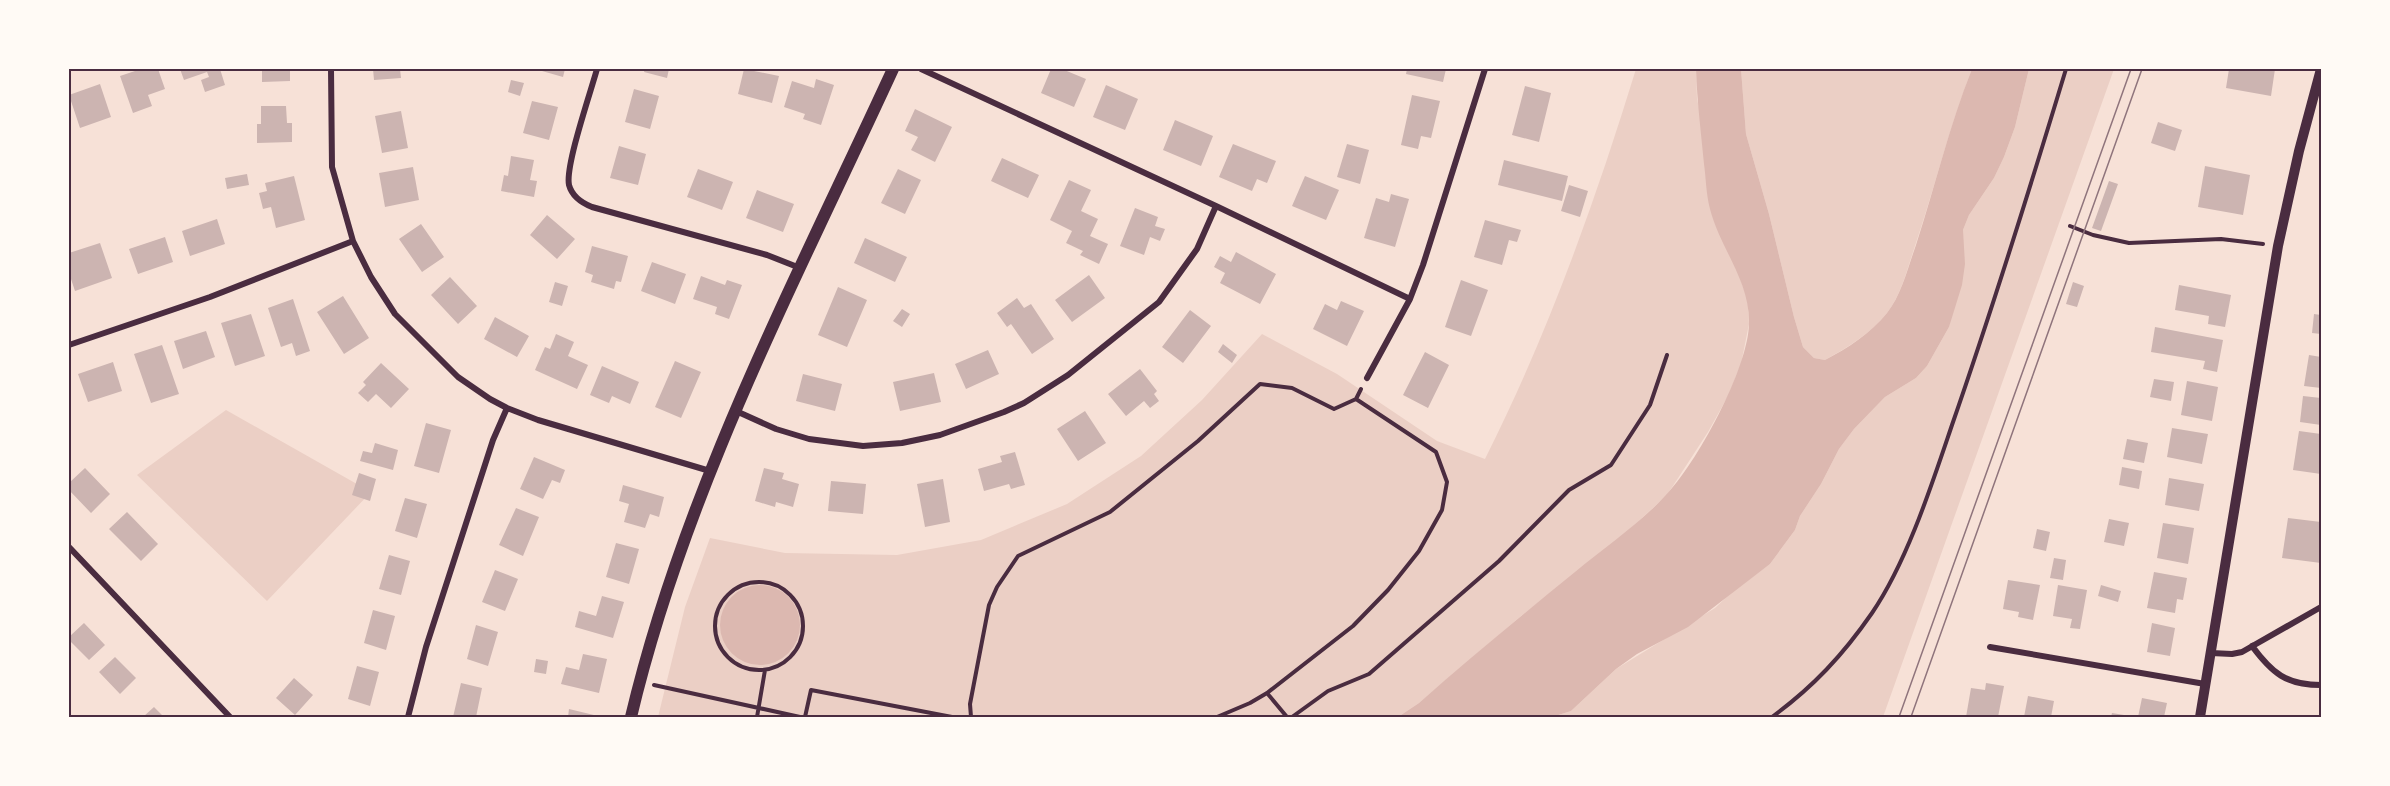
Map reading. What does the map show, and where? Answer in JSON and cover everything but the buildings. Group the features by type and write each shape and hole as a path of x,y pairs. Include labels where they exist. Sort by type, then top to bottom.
{"main road":[{"path":"631,717 639,682 666,594 710,471 890,70"}],"street":[{"path":"331,69 332,167 353,241 370,277 395,314 458,376 507,408 538,420 710,471"},
{"path":"597,69 570,165 568,183 577,198 592,207 767,255 801,268"},
{"path":"921,69 1410,299"},
{"path":"1367,378 1410,299 1441,213 1485,69"},
{"path":"2200,717 2278,246 2321,69"},
{"path":"735,411 776,429 844,446 922,440 963,428 1004,412 1024,403 1068,375 1159,302 1197,249 1216,206"},
{"path":"69,345 210,297 353,241"},
{"path":"408,717 434,623 493,440 507,408"},
{"path":"69,547 230,717"},
{"path":"2211,653 2232,654 2252,646 2321,607"},
{"path":"2252,646 2264,663 2284,678 2305,685 2321,685"},
{"path":"1990,648 2205,684"}],"path":[{"path":"1772,717 1804,693 1835,663 1874,612 1899,565 1932,482 1996,300 2066,69"},
{"path":"2070,226 2093,235 2129,243 2221,239 2278,246"},
{"path":"1292,717 1328,691 1369,674 1500,561 1569,490 1611,465 1650,405 1667,355"},
{"path":"972,717 970,704 989,605 997,587 1018,556 1110,512 1198,441 1260,384 1292,387 1334,410 1356,399 1436,452 1447,482 1442,510 1419,551 1388,590 1353,626 1268,693 1217,717"},
{"path":"757,581 772,583 786,590 796,601 802,614 803,629 799,644 791,656 779,665 765,670 750,669 737,664 726,655 718,643 715,630 716,615 721,602 731,591 743,584 757,581"},
{"path":"757,717 765,670"},
{"path":"639,682 800,717"},
{"path":"805,717 811,690 952,717"},
{"path":"1268,693 1287,717"}],"shaded area":[{"path":"1636,69 1696,69 1697,99 1738,273 1748,300 1749,324 1741,364 1728,396 1708,432 1667,495 1619,539 1521,616 1419,703 1398,717 658,717 685,607 710,538 785,553 897,555 981,540 1067,504 1141,456 1202,400 1262,334 1337,374 1437,441 1485,459 1550,316 1569,267"},
{"path":"1696,69 1741,69 1746,134 1769,214 1794,317 1803,347 1814,358 1825,360 1851,345 1874,327 1897,297 1972,69 2029,69 2015,127 2004,157 1994,178 1969,215 1963,230 1965,264 1962,285 1949,327 1927,366 1916,378 1885,397 1854,429 1839,449 1821,484 1800,516 1795,530 1770,564 1688,627 1637,654 1616,669 1571,711 1552,717 1398,717 1419,703 1655,507 1691,462 1731,389 1747,342 1748,308 1740,279 1715,223 1709,203"},
{"path":"1741,69 1972,69 1906,274 1896,298 1887,313 1866,334 1825,360 1814,358 1803,347 1794,317 1769,214 1746,134"},
{"path":"2029,69 2114,69 1883,717 1552,717 1571,711 1616,669 1715,608 1770,564 1795,530 1800,516 1821,484 1839,449 1854,429 1885,397 1916,378 1927,366 1949,327 1963,230 1969,215 1994,178 2004,157 2015,127"},
{"path":"226,410 371,492 267,601 137,475"},
{"path":"760,585 775,588 788,597 797,610 800,625 797,640 788,653 775,662 760,665 745,662 732,653 723,640 720,625 723,610 732,597 745,588"}],"tram line":[{"path":"1899,717 2131,69"},
{"path":"1911,717 2142,69"}]}
